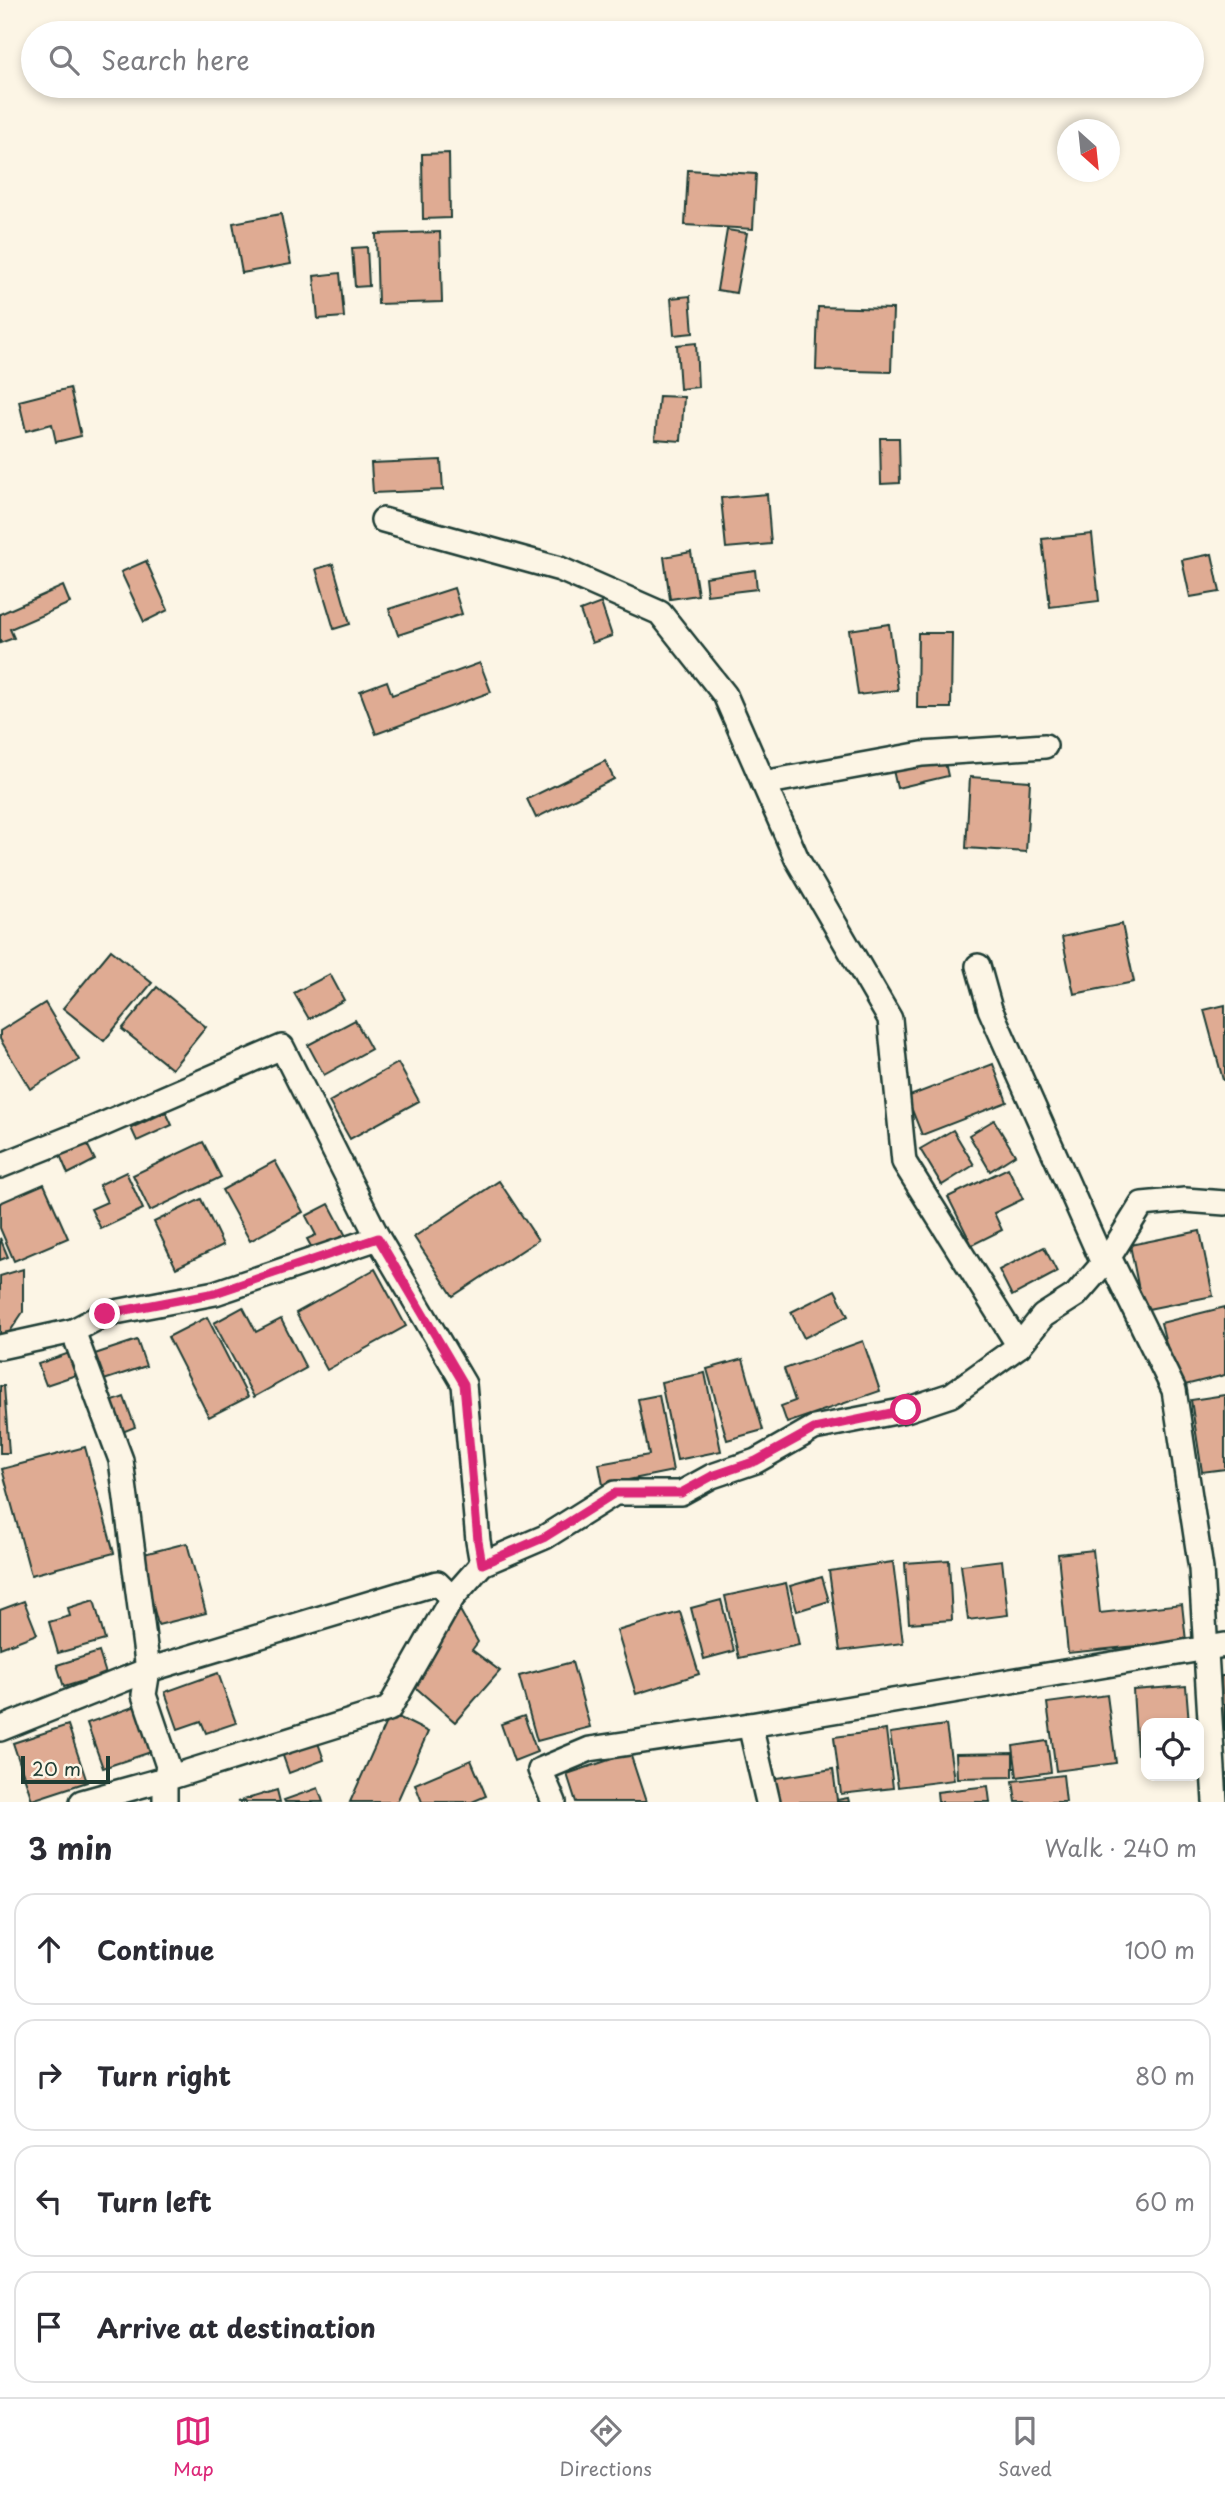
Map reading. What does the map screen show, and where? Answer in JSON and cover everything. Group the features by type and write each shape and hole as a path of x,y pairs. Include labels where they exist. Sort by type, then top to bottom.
{"street":[{"path":"383,520 561,569 660,613 725,695 797,859 890,1019 904,1162 1019,1346"},
{"path":"763,782 922,754 1045,746"},
{"path":"978,966 990,1009 1106,1260 1174,1390 1200,1569 1215,1646 1215,1802"},
{"path":"0,1166 282,1047 378,1238 464,1384 482,1564"},
{"path":"82,1802 165,1791 390,1709 452,1598 482,1564 545,1537 615,1493 681,1493 712,1476 756,1461 814,1429 906,1410 951,1395 1019,1346 1043,1316 1076,1295 1106,1260 1142,1204 1185,1200 1225,1203"},
{"path":"0,1347 73,1331 105,1314 215,1293 378,1238"},
{"path":"73,1331 121,1460 148,1670 144,1695 168,1766 165,1791"},
{"path":"0,1729 148,1670 437,1584 452,1598"},
{"path":"554,1802 540,1770 590,1749 750,1725 1215,1646"},
{"path":"750,1725 768,1802"}],"building":[{"path":"449,153 450,218 423,219 422,154"},
{"path":"688,170 756,174 753,229 685,225"},
{"path":"281,214 291,264 242,273 233,223"},
{"path":"727,230 747,233 736,293 717,290"},
{"path":"440,232 442,302 378,304 376,234"},
{"path":"367,247 369,286 355,287 352,248"},
{"path":"340,273 344,317 318,319 314,276"},
{"path":"690,296 693,333 674,335 671,298"},
{"path":"818,307 893,309 891,372 816,370"},
{"path":"696,343 698,387 680,389 677,345"},
{"path":"70,388 81,436 56,442 52,424 26,431 19,401"},
{"path":"659,396 684,397 681,441 655,439"},
{"path":"880,438 899,438 900,483 881,484"},
{"path":"441,460 443,490 373,493 371,463"},
{"path":"767,494 771,544 726,548 721,498"},
{"path":"1092,534 1099,601 1050,607 1042,539"},
{"path":"691,552 698,595 670,599 664,557"},
{"path":"1212,554 1220,592 1190,597 1182,560"},
{"path":"146,561 168,610 144,622 121,572"},
{"path":"333,564 350,624 334,629 316,569"},
{"path":"755,570 757,589 707,595 705,577"},
{"path":"63,586 70,603 10,629 14,638 0,643 0,614"},
{"path":"454,588 462,614 398,635 389,609"},
{"path":"601,603 612,636 592,643 580,611"},
{"path":"889,624 898,690 858,695 849,630"},
{"path":"918,633 952,633 951,708 917,708"},
{"path":"480,663 491,692 376,734 360,691 387,681 392,695"},
{"path":"944,758 948,776 897,788 893,770"},
{"path":"605,761 614,779 536,818 527,799"},
{"path":"970,777 1030,781 1026,852 966,848"},
{"path":"1122,924 1134,982 1074,994 1062,937"},
{"path":"111,950 152,983 104,1041 63,1008"},
{"path":"330,974 344,1000 309,1019 294,993"},
{"path":"157,987 206,1027 172,1069 122,1029"},
{"path":"45,1003 79,1060 30,1089 0,1039 0,1031"},
{"path":"1225,1005 1225,1080 1223,1080 1204,1010"},
{"path":"355,1020 371,1049 324,1075 308,1045"},
{"path":"398,1063 419,1101 350,1139 329,1102"},
{"path":"993,1064 1007,1102 922,1135 907,1097"},
{"path":"166,1112 172,1125 137,1141 131,1128"},
{"path":"994,1120 1015,1155 990,1171 969,1135"},
{"path":"953,1130 974,1165 942,1185 920,1149"},
{"path":"86,1142 95,1160 68,1174 60,1155"},
{"path":"203,1142 221,1177 150,1211 133,1175"},
{"path":"275,1161 303,1212 250,1241 222,1190"},
{"path":"1008,1168 1023,1199 994,1213 1002,1230 972,1245 948,1197"},
{"path":"126,1172 143,1209 101,1229 91,1209 107,1202 99,1185"},
{"path":"499,1181 538,1240 453,1296 414,1237"},
{"path":"44,1184 68,1238 14,1261 0,1228 0,1203"},
{"path":"201,1199 223,1245 176,1268 154,1222"},
{"path":"329,1204 346,1236 314,1252 307,1239 316,1235 306,1216"},
{"path":"1200,1231 1213,1296 1143,1310 1130,1245"},
{"path":"0,1238 8,1257 0,1260"},
{"path":"1044,1247 1057,1272 1012,1296 999,1270"},
{"path":"23,1269 23,1312 9,1333 0,1339 0,1276"},
{"path":"375,1269 406,1326 327,1370 296,1313"},
{"path":"835,1290 848,1316 804,1338 791,1312"},
{"path":"243,1307 256,1332 281,1319 306,1368 254,1397 214,1323"},
{"path":"1225,1307 1225,1375 1177,1387 1161,1323"},
{"path":"207,1317 248,1397 209,1417 168,1337"},
{"path":"137,1340 146,1366 98,1382 89,1356"},
{"path":"863,1341 880,1391 787,1423 781,1406 795,1401 784,1369"},
{"path":"78,1350 85,1372 46,1385 38,1364"},
{"path":"743,1359 763,1430 727,1440 707,1369"},
{"path":"705,1373 721,1451 677,1460 661,1382"},
{"path":"0,1386 4,1386 9,1453 0,1453"},
{"path":"659,1395 673,1471 603,1485 599,1464 649,1455 638,1399"},
{"path":"1225,1395 1225,1469 1202,1472 1191,1400"},
{"path":"124,1397 135,1427 120,1433 108,1403"},
{"path":"85,1447 114,1553 31,1575 2,1469"},
{"path":"187,1543 206,1613 158,1625 140,1555"},
{"path":"1093,1550 1100,1613 1182,1604 1186,1641 1068,1653 1058,1554"},
{"path":"949,1560 952,1620 909,1623 905,1563"},
{"path":"1002,1560 1008,1615 968,1620 961,1565"},
{"path":"893,1562 903,1643 840,1651 829,1571"},
{"path":"822,1577 829,1601 797,1611 790,1586"},
{"path":"786,1583 799,1645 739,1658 725,1596"},
{"path":"94,1600 105,1640 58,1653 49,1622 70,1616 68,1608"},
{"path":"721,1600 734,1651 704,1659 691,1608"},
{"path":"24,1601 37,1634 0,1648 0,1610"},
{"path":"457,1605 478,1642 472,1650 500,1671 455,1722 414,1686"},
{"path":"680,1612 699,1674 636,1694 617,1631"},
{"path":"99,1652 106,1674 64,1687 57,1665"},
{"path":"572,1662 590,1727 537,1741 519,1676"},
{"path":"218,1673 236,1723 206,1733 201,1721 178,1729 165,1692"},
{"path":"1221,1676 1225,1676 1225,1730 1223,1730"},
{"path":"1186,1686 1189,1718 1141,1718 1141,1754 1137,1754 1133,1690"},
{"path":"1107,1695 1116,1763 1056,1771 1047,1703"},
{"path":"139,1705 154,1751 103,1768 87,1723"},
{"path":"390,1713 428,1732 397,1802 350,1802"},
{"path":"524,1716 537,1752 514,1761 501,1724"},
{"path":"68,1725 87,1782 32,1800 13,1743"},
{"path":"946,1725 954,1780 898,1787 890,1733"},
{"path":"886,1730 893,1788 841,1794 834,1737"},
{"path":"317,1740 324,1760 289,1773 282,1753"},
{"path":"1047,1741 1051,1772 1017,1777 1013,1746"},
{"path":"630,1753 646,1802 576,1802 567,1774"},
{"path":"1013,1753 1013,1777 957,1778 956,1754"},
{"path":"471,1760 486,1796 472,1802 422,1802 415,1784"},
{"path":"833,1769 837,1800 848,1798 849,1802 774,1802 770,1779"},
{"path":"1063,1775 1066,1802 1016,1802 1013,1781"},
{"path":"988,1786 990,1802 938,1802 937,1792"},
{"path":"318,1788 323,1802 284,1800"},
{"path":"277,1790 280,1802 237,1802"}],"route":[{"path":"105,1314 215,1293 378,1238 464,1384 482,1564 545,1537 615,1493 681,1493 712,1476 756,1461 814,1429 906,1410"}]}
